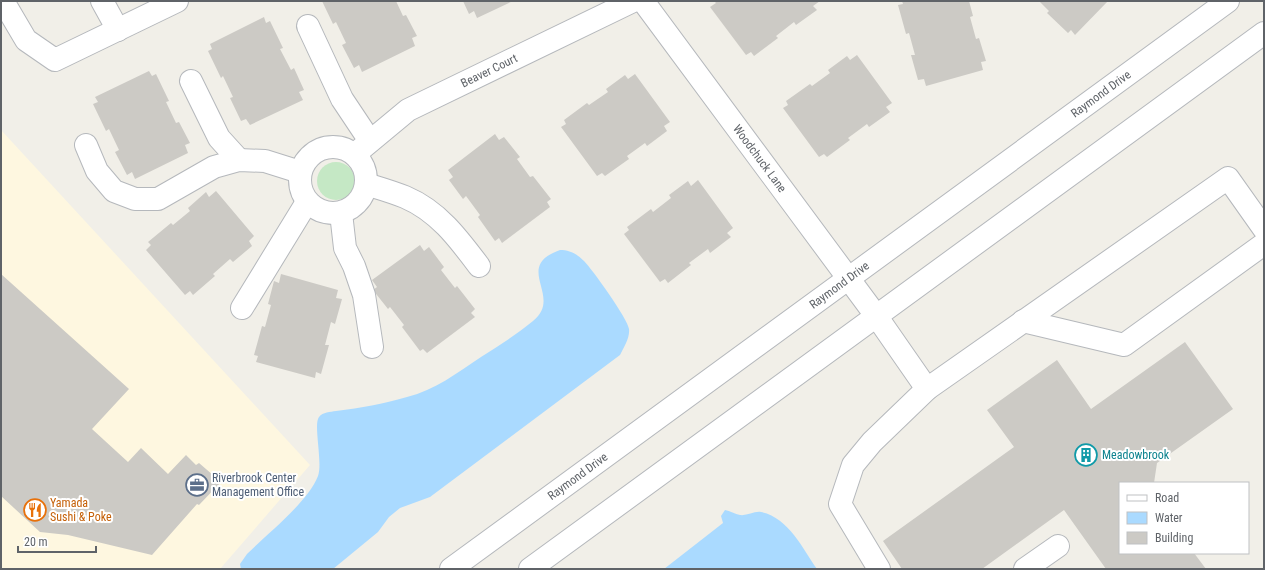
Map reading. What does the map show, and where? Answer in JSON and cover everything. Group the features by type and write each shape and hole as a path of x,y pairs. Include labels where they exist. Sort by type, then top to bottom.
{"street":[{"path":"3,1 26,40 55,60 177,1"},
{"path":"102,1 118,30"},
{"name":"Beaver Court","path":"362,148 408,110 633,1"},
{"name":"Woodchuck Lane","path":"643,1 877,317 927,389"},
{"name":"Raymond Drive","path":"451,569 1228,1"},
{"path":"308,26 342,99 362,148 362,163 366,173 366,184 364,194 358,203 351,209 341,213 322,212 307,202 299,183 300,172 305,162 312,154 323,148 362,148"},
{"path":"530,569 1264,33"},
{"path":"191,81 219,138 238,160"},
{"path":"86,145 97,171 114,191 135,199 158,199 214,167 238,160 265,161 300,172"},
{"path":"879,569 840,504 853,465 872,442 927,389 1228,178 1264,229"},
{"path":"366,184 405,197 431,212 454,232 479,266"},
{"path":"242,308 307,202"},
{"path":"341,213 345,248 354,266 364,295 372,348"},
{"path":"1023,321 1124,345 1264,244"},
{"path":"1025,569 1058,546"}],"shaded area":[{"path":"1,130 310,465 220,569 1,569"}],"green space":[{"path":"336,162 346,165 352,171 355,181 352,191 346,197 336,200 326,197 320,191 317,181 320,171 326,165"}],"water":[{"path":"560,250 572,252 584,261 623,315 629,329 629,336 620,355 430,497 400,508 389,517 378,532 333,569 241,569 240,564 247,554 296,507 313,486 319,470 317,421 321,415 329,412 389,402 427,390 454,375 508,340 533,321 541,311 544,302 539,273 540,265 546,257"},
{"path":"725,510 740,515 761,512 771,515 779,520 794,535 817,569 664,569 723,523 721,516"}],"building":[{"path":"322,1 396,1 403,16 406,15 417,36 412,38 415,46 362,72 359,65 354,68 342,45 346,43 336,22 333,24"},
{"path":"463,1 513,1 477,18 474,11 469,14"},
{"path":"714,1 820,1 813,6 817,10 796,25 794,22 776,36 778,38 754,56 751,52 746,55 710,7 716,3"},
{"path":"902,1 969,1 973,16 970,17 976,39 979,38 986,61 981,62 983,70 926,86 924,79 918,80 911,55 915,55 909,33 906,34 898,5 903,4"},
{"path":"1039,1 1108,1 1075,35 1071,30 1068,33 1047,13 1049,11"},
{"path":"264,17 266,23 270,21 283,48 280,49 291,70 294,68 304,90 299,92 303,100 250,125 246,119 241,121 230,98 233,97 223,76 221,78 208,51 212,49 210,44"},
{"path":"857,55 892,103 886,107 890,112 869,127 867,124 848,138 850,140 827,157 824,154 819,157 783,108 788,105 786,101 810,84 812,86 830,73 828,70 847,56 850,60"},
{"path":"149,71 152,76 156,74 169,101 166,102 176,123 179,122 190,143 185,145 188,153 135,179 132,172 127,175 115,152 119,150 109,129 106,131 93,104 98,102 95,97"},
{"path":"635,74 670,122 664,126 667,131 647,146 645,143 627,156 629,159 605,176 602,173 597,176 561,127 566,124 564,120 587,103 589,105 608,92 606,89 625,75 628,79"},
{"path":"495,134 499,140 504,137 520,157 517,159 530,177 533,176 551,199 547,202 550,207 502,243 499,238 495,241 478,217 480,215 466,196 463,199 449,180 453,177 448,170"},
{"path":"698,180 733,228 727,233 731,237 710,253 708,249 689,263 691,265 668,283 665,279 660,282 624,234 629,230 627,227 651,209 653,212 671,198 669,195 688,181 691,186"},
{"path":"216,191 254,236 249,241 252,246 233,262 230,259 213,274 215,276 193,295 190,291 185,295 146,250 151,245 148,242 171,223 173,225 190,211 188,208 206,192 209,197"},
{"path":"420,245 424,251 429,247 444,267 441,270 455,288 457,286 475,309 471,313 475,317 427,353 423,349 420,351 402,327 404,325 390,307 388,309 373,290 377,287 372,280"},
{"path":"1,274 129,389 92,429 128,462 141,448 168,474 186,455 196,465 199,463 221,482 199,505 197,504 152,555 68,535 40,532 1,496"},
{"path":"281,274 338,290 336,298 342,299 335,324 331,322 325,345 329,345 321,374 316,372 315,378 256,362 258,356 254,355 262,326 265,327 271,305 268,304 274,281 279,283"},
{"name":"Meadowbrook","path":"1185,342 1233,409 1157,463 1154,482 1119,482 1119,554 1195,554 1206,569 1106,569 1064,510 982,569 902,569 883,541 1014,447 987,410 1057,360 1091,409"}],"place":[{"name":"Meadowbrook","path":"1086,455"},
{"name":"Riverbrook Center Management Office","path":"197,485"},
{"name":"Yamada Sushi & Poke","path":"35,510"}]}
